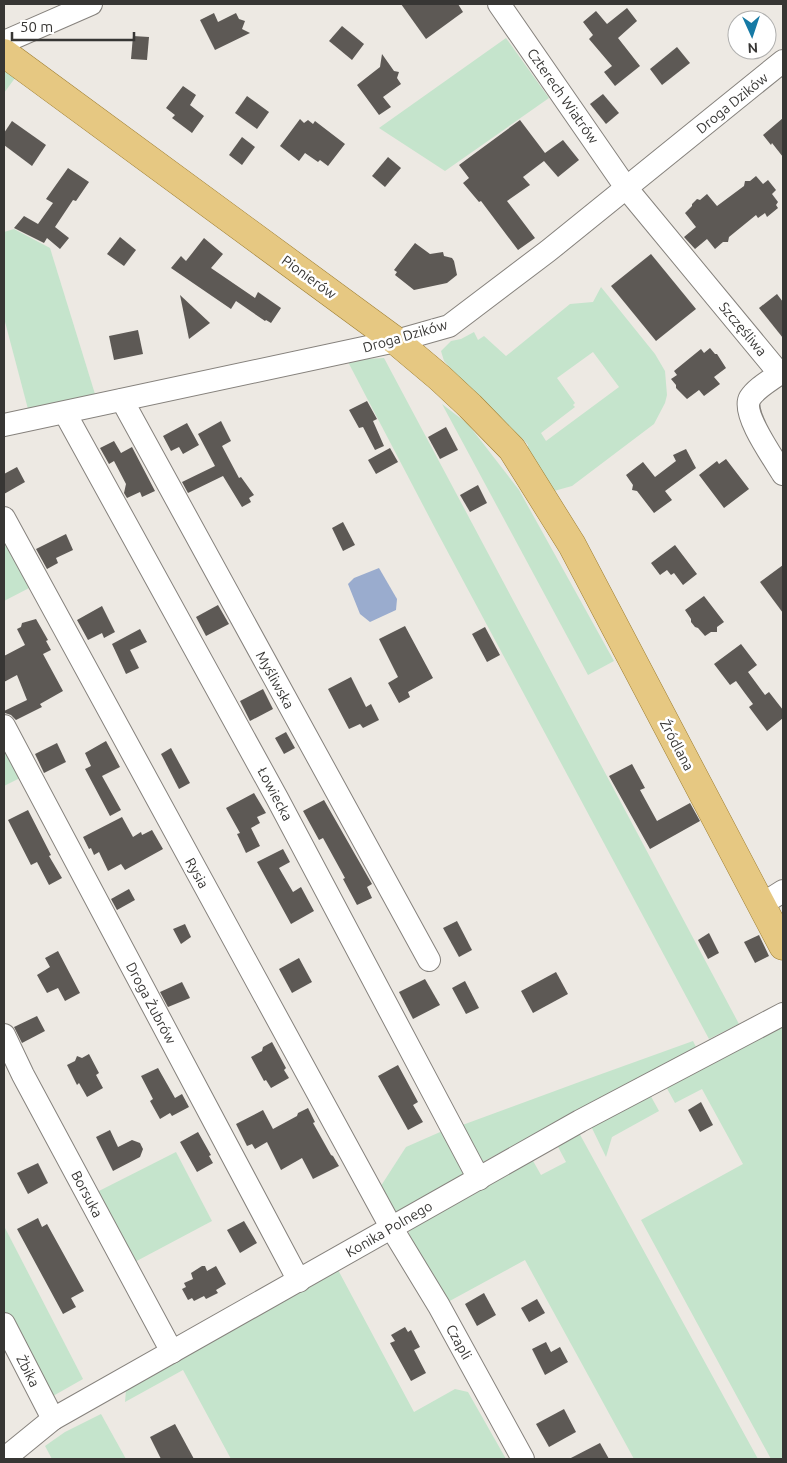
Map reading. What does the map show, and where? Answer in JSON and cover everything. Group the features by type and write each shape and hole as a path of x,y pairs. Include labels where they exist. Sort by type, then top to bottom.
{"main road":[{"name":"Pionierów","path":"4,53 396,341 458,395 512,449 572,545"},
{"name":"Źródlana","path":"572,545 772,898 783,946"}],"street":[{"path":"4,42 91,4"},
{"name":"Czterech Wiatrów","path":"499,4 627,188"},
{"name":"Droga Dzików","path":"4,425 396,341 449,326 548,251 783,61"},
{"name":"Szczęśliwa","path":"627,188 782,372 754,393 748,405 751,420 783,474"},
{"name":"Myśliwska","path":"122,400 428,960"},
{"name":"Łowiecka","path":"65,413 282,807 478,1179"},
{"name":"Rysia","path":"4,518 391,1227"},
{"name":"Droga Żubrów","path":"4,726 299,1281"},
{"name":"Konika Polnego","path":"4,1459 53,1419 580,1121 783,1014"},
{"name":"Borsuka","path":"4,1035 23,1075 172,1352"},
{"name":"Czapli","path":"391,1227 439,1306 523,1459"},
{"name":"Żbika","path":"4,1324 53,1419"}],"green space":[{"path":"506,38 549,98 445,171 379,128"},
{"path":"4,69 15,78 4,93"},
{"path":"14,229 50,248 95,394 28,409 4,318 4,232"},
{"path":"601,287 655,354 665,371 667,395 654,424 572,486 554,491 527,451 528,445 522,438 517,440 444,361 441,351 451,341 461,339 474,332 478,340 484,336 506,356 570,304 593,302","holes":["593,352 619,387 546,441 541,433 575,407 573,405 575,403 557,378"]},
{"path":"384,358 739,1024 709,1039 347,360"},
{"path":"442,404 468,424 519,490 614,661 588,675"},
{"path":"4,529 35,585 4,601"},
{"path":"4,739 24,776 4,786"},
{"path":"783,1027 783,1459 771,1459 641,1220 743,1164 702,1089 675,1103 664,1083 760,1036"},
{"path":"693,1041 696,1047 481,1163 457,1127 582,1081"},
{"path":"648,1091 659,1111 612,1137 606,1157 590,1124"},
{"path":"447,1129 465,1171 461,1180 397,1214 377,1192 406,1147"},
{"path":"578,1131 758,1459 634,1459 525,1260 446,1303 408,1239 410,1228 532,1159 541,1175 566,1162 557,1145"},
{"path":"176,1152 212,1221 131,1264 93,1194"},
{"path":"4,1226 83,1379 46,1400 4,1317"},
{"path":"337,1268 414,1412 455,1389 468,1392 506,1459 231,1459 183,1370 125,1402 126,1390"},
{"path":"101,1414 126,1459 52,1459 45,1446 65,1432"}],"water":[{"path":"379,568 397,599 396,610 370,622 360,614 348,584 354,578"}],"building":[{"path":"401,4 458,4 463,12 426,39"},
{"path":"627,8 637,21 618,38 640,66 615,86 604,72 612,66 589,39 593,35 583,22 596,11 607,24"},
{"path":"214,13 218,22 236,13 239,19 245,21 242,29 250,33 215,50 200,20"},
{"path":"342,26 364,44 352,60 329,41"},
{"path":"133,36 149,37 147,60 131,59"},
{"path":"677,47 690,63 662,85 650,69"},
{"path":"382,54 394,71 399,72 397,78 401,84 383,97 391,107 379,115 357,85 380,67"},
{"path":"183,86 196,95 190,105 204,116 192,133 172,118 175,115 166,108"},
{"path":"603,94 619,113 606,124 590,104"},
{"path":"247,96 269,112 257,129 235,113"},
{"path":"783,118 783,157 763,135"},
{"path":"300,119 304,123 308,120 313,124 315,121 345,144 328,166 305,153 299,161 280,146"},
{"path":"520,120 545,153 563,140 579,160 558,177 544,161 523,177 530,185 507,201 535,238 518,250 481,201 479,202 463,183 469,178 459,165"},
{"path":"12,121 46,145 32,166 4,145 4,133"},
{"path":"242,137 255,147 242,165 229,155"},
{"path":"388,157 401,168 385,187 372,176"},
{"path":"68,168 89,182 76,201 73,200 55,227 69,238 60,249 47,238 44,243 14,228 24,216 38,224 53,203 46,199"},
{"path":"756,176 763,184 768,180 776,190 772,194 778,202 776,205 778,208 767,217 765,213 758,218 756,215 729,237 728,242 723,242 715,249 707,239 695,249 684,237 696,227 685,213 692,204 707,194 717,206 744,186 745,181 750,181"},
{"path":"120,237 136,250 124,266 107,254"},
{"path":"204,238 223,254 211,268 255,298 258,292 281,308 271,323 236,301 231,309 171,268 181,256 186,261"},
{"path":"415,243 430,254 443,252 444,256 452,258 457,275 447,283 414,290 395,275 397,272 394,270"},
{"path":"651,254 696,309 656,341 611,286"},
{"path":"777,294 783,302 783,338 759,308"},
{"path":"180,295 210,323 189,339"},
{"path":"138,330 143,354 114,360 109,336"},
{"path":"710,348 717,354 726,368 714,377 720,384 704,396 699,390 687,399 676,388 671,379 677,375 674,371 701,349 704,353"},
{"path":"367,401 377,419 373,421 384,446 375,450 363,427 359,428 349,410"},
{"path":"221,421 231,441 222,446 239,478 241,477 254,495 249,498 251,502 242,507 223,476 188,493 182,482 215,466 198,434"},
{"path":"187,423 199,445 183,454 179,447 171,451 163,436"},
{"path":"446,427 458,450 440,459 428,437"},
{"path":"114,441 121,453 132,447 155,491 142,497 140,492 127,498 124,493 126,484 114,461 109,464 100,448"},
{"path":"390,448 398,462 376,474 368,460"},
{"path":"686,449 696,468 665,491 672,500 654,513 637,491 632,490 633,485 626,475 643,462 655,477 676,461 673,455"},
{"path":"726,459 749,489 724,508 699,475 717,461 719,464"},
{"path":"17,467 25,482 4,494 4,474"},
{"path":"478,485 487,503 470,512 460,495"},
{"path":"343,522 355,545 343,551 332,528"},
{"path":"66,534 73,550 56,558 58,563 47,569 36,549"},
{"path":"675,545 697,574 683,585 674,573 671,575 667,570 660,575 651,563"},
{"path":"783,565 783,613 760,582"},
{"path":"704,596 724,622 717,627 717,632 711,632 705,636 691,622 685,610"},
{"path":"218,605 229,624 206,636 196,617"},
{"path":"102,606 115,632 104,638 102,633 88,640 77,620"},
{"path":"36,619 48,640 46,641 51,650 43,654 63,691 40,704 42,707 16,720 4,711 27,700 17,675 4,682 4,656 25,645 17,629 21,627 22,623"},
{"path":"405,626 433,678 408,692 410,697 399,703 388,683 398,677 379,639"},
{"path":"485,627 500,655 487,662 472,634"},
{"path":"140,629 147,642 130,650 139,668 126,674 112,644"},
{"path":"741,644 757,665 748,672 765,695 769,692 783,710 783,718 767,731 749,707 753,704 736,681 730,685 714,664"},
{"path":"351,677 366,707 371,704 379,720 363,728 360,724 349,729 328,689"},
{"path":"263,689 273,709 250,721 240,701"},
{"path":"286,732 295,748 284,754 275,738"},
{"path":"106,741 120,767 102,776 121,810 110,816 85,769 91,766 85,753"},
{"path":"57,743 66,762 44,773 35,754"},
{"path":"171,748 190,783 179,789 161,754"},
{"path":"632,764 645,788 640,790 657,821 690,803 700,821 650,849 609,776"},
{"path":"254,793 266,813 257,817 260,823 251,828 260,846 246,853 237,834 240,833 226,808"},
{"path":"324,800 372,884 367,887 372,898 357,905 343,879 345,878 323,838 319,840 303,811"},
{"path":"28,810 51,855 49,856 62,878 49,885 37,862 31,865 8,820"},
{"path":"122,817 133,837 141,832 142,835 152,830 163,849 125,870 121,864 108,871 99,852 94,855 83,837"},
{"path":"283,849 290,862 279,868 293,892 301,887 314,911 291,924 257,862"},
{"path":"129,889 135,900 117,910 111,899"},
{"path":"457,921 472,950 459,957 443,928"},
{"path":"185,924 191,937 181,944 173,929"},
{"path":"709,933 719,953 708,959 698,940"},
{"path":"759,935 769,956 755,963 744,942"},
{"path":"58,951 80,993 65,1001 58,988 47,993 37,975 50,967 45,958"},
{"path":"299,958 312,982 292,993 279,969"},
{"path":"556,972 568,994 533,1013 521,991"},
{"path":"425,979 440,1005 413,1019 399,992"},
{"path":"465,981 479,1008 466,1014 452,988"},
{"path":"182,982 190,998 168,1007 160,992"},
{"path":"37,1016 45,1031 22,1043 14,1027"},
{"path":"272,1042 286,1068 284,1070 289,1078 271,1088 266,1080 264,1081 251,1057 262,1051 263,1047"},
{"path":"89,1054 99,1073 96,1075 103,1088 87,1097 79,1083 77,1085 67,1065 75,1061 77,1056 82,1058"},
{"path":"398,1065 418,1102 413,1105 423,1122 408,1130 378,1076"},
{"path":"158,1068 175,1098 182,1094 189,1107 172,1116 170,1113 160,1119 150,1101 153,1099 141,1076"},
{"path":"701,1102 713,1125 700,1132 688,1110"},
{"path":"308,1108 315,1122 313,1123 339,1166 313,1179 302,1158 281,1170 267,1142 255,1149 252,1144 247,1146 236,1124 263,1110 273,1129"},
{"path":"110,1130 118,1147 132,1140 140,1143 143,1149 140,1157 113,1171 96,1137"},
{"path":"198,1132 211,1155 209,1156 213,1163 197,1172 180,1142"},
{"path":"38,1163 48,1183 28,1194 17,1173"},
{"path":"38,1218 42,1227 47,1224 84,1291 71,1298 76,1307 63,1314 17,1229"},
{"path":"244,1221 257,1243 240,1253 227,1230"},
{"path":"205,1266 207,1271 216,1266 226,1284 216,1290 218,1293 206,1299 204,1296 194,1301 192,1298 188,1300 182,1289 186,1287 184,1283 193,1279 191,1273"},
{"path":"484,1293 496,1315 477,1326 465,1304"},
{"path":"537,1299 545,1313 529,1322 521,1308"},
{"path":"405,1327 408,1332 411,1330 420,1347 414,1350 426,1373 411,1381 390,1343 395,1341 391,1335"},
{"path":"546,1342 551,1352 560,1347 568,1362 545,1375 532,1349"},
{"path":"564,1409 576,1432 549,1447 536,1424"},
{"path":"175,1424 194,1459 161,1459 150,1437"},
{"path":"600,1443 609,1459 569,1459"}]}
